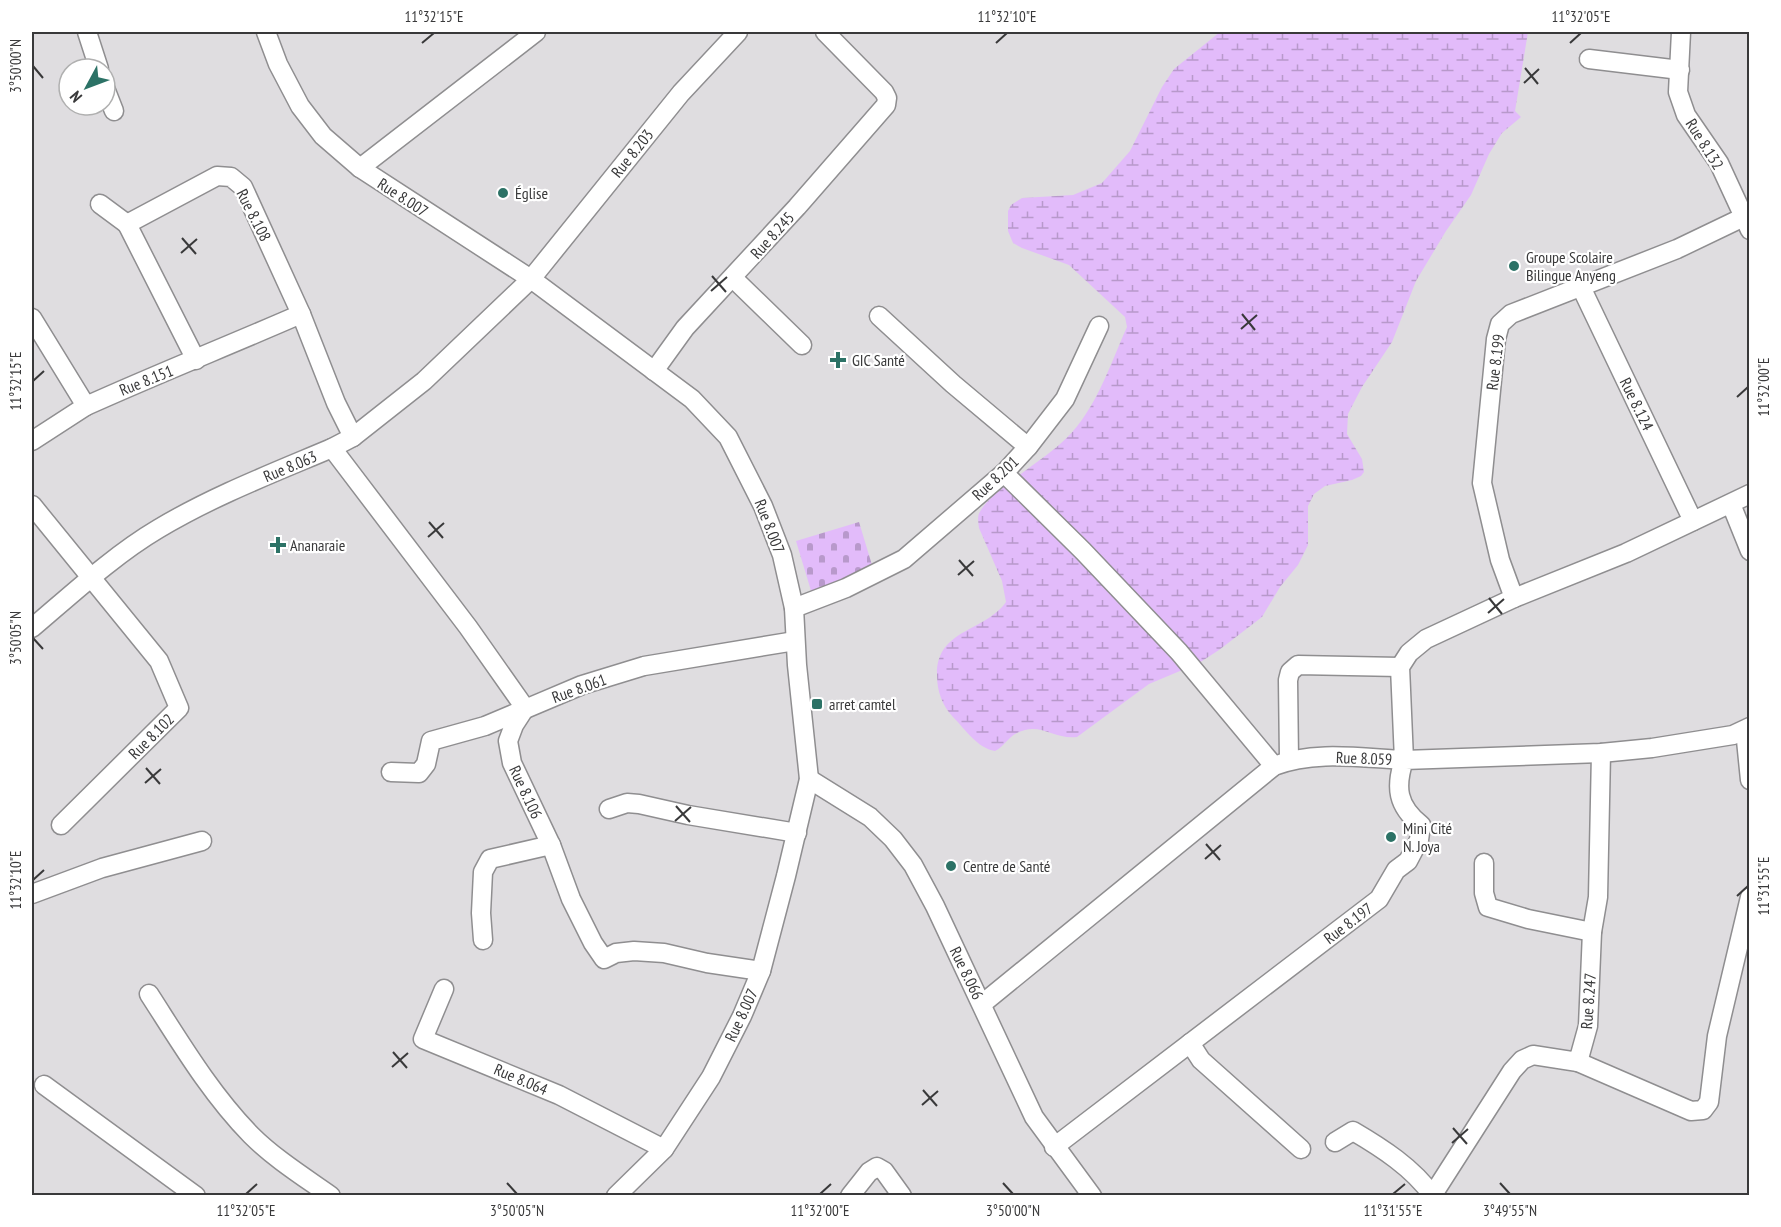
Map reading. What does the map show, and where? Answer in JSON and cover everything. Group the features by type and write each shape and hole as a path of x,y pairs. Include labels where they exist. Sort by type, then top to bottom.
{"street":[{"path":"87,32 95,57"},
{"name":"Rue 8.007","path":"266,32 278,64 300,106 323,136 360,168 531,279 692,399 728,437 763,506 782,555 794,608 795,641 809,779 797,832 761,971 742,1016 711,1077 664,1149 616,1196"},
{"path":"360,168 536,32"},
{"name":"Rue 8.203","path":"531,279 681,93 738,32"},
{"name":"Rue 8.245","path":"654,371 685,328 733,278 886,105 887,98 884,92 825,32"},
{"name":"Rue 8.132","path":"1681,32 1678,92 1686,115 1719,163 1747,220"},
{"path":"1589,59 1680,70"},
{"name":"Rue 8.108","path":"127,224 217,176 231,177 243,187 301,314 336,403 353,437"},
{"path":"100,204 127,224 196,360"},
{"name":"Rue 8.199","path":"1514,598 1500,560 1482,483 1500,324 1511,314 1747,220"},
{"path":"733,278 802,345"},
{"name":"Rue 8.063","path":"32,628 92,577 155,530 196,507 353,437 424,381 531,279"},
{"name":"Rue 8.124","path":"1581,287 1693,521"},
{"name":"Rue 8.151","path":"32,441 86,406 301,314"},
{"name":"Rue 8.201","path":"794,608 846,588 904,559 1004,473 1028,447 953,384 879,316"},
{"path":"32,318 86,406"},
{"path":"1028,447 1065,399 1099,326"},
{"path":"332,448 468,627 525,708"},
{"path":"1004,473 1083,551 1282,763"},
{"path":"982,1004 1282,763 1288,680 1290,672 1298,665 1400,667 1409,653 1426,639 1514,598 1626,553 1749,494"},
{"path":"1731,504 1749,550"},
{"path":"32,505 92,577"},
{"name":"Rue 8.102","path":"61,825 180,708 159,662 92,577"},
{"name":"Rue 8.061","path":"391,772 419,773 426,764 431,741 485,726 582,686 644,666 795,641"},
{"name":"Rue 8.059","path":"1282,763 1318,756 1404,760 1400,667"},
{"name":"Rue 8.106","path":"525,708 514,725 508,741 512,763 551,845 571,899 593,943 604,959 634,951 664,952 707,963 761,971"},
{"path":"1404,760 1601,753 1721,737 1747,728 1749,780"},
{"name":"Rue 8.247","path":"1578,1062 1588,1026 1592,932 1598,897 1601,753"},
{"name":"Rue 8.197","path":"1054,1147 1379,899 1396,870 1408,861 1419,840 1421,825 1407,811 1401,799 1398,783 1404,760"},
{"name":"Rue 8.066","path":"809,779 870,817 893,839 913,865 982,1004 1034,1117 1092,1196"},
{"path":"609,809 627,803 639,804 714,820 797,832"},
{"path":"32,894 102,868 202,841"},
{"path":"483,939 481,913 483,872 490,860 551,845"},
{"path":"1484,863 1484,893 1488,907 1528,919 1592,932"},
{"path":"1335,1142 1353,1131 1395,1159 1422,1182 1432,1195 1512,1071 1522,1060 1533,1054 1578,1062 1691,1111 1703,1110 1709,1102 1717,1036 1749,897"},
{"name":"Rue 8.064","path":"444,989 423,1039 560,1095 664,1149"},
{"path":"149,994 221,1101 252,1136 331,1196"},
{"path":"1190,1043 1202,1060 1301,1149"},
{"path":"44,1085 196,1196"},
{"path":"850,1196 869,1172 877,1167 884,1171 902,1196"}],"green space":[{"path":"1220,32 1528,32 1515,111 1521,117 1502,133 1489,154 1471,195 1416,281 1392,342 1362,387 1348,414 1347,434 1362,459 1364,472 1352,480 1325,486 1314,494 1308,506 1308,545 1298,565 1280,587 1262,617 1199,663 1149,684 1077,737 1061,736 1033,729 1025,730 1014,735 995,751 972,738 949,712 941,698 937,681 939,660 944,648 963,632 997,612 1006,602 1002,581 979,528 979,514 995,494 1059,445 1082,420 1099,390 1127,327 1125,317 1069,265 1013,243 1008,231 1008,211 1011,205 1022,198 1073,195 1102,183 1130,151 1162,87 1174,69"},
{"path":"859,522 872,565 812,594 796,541"}],"place":[{"name":"Église","path":"503,193"},
{"name":"Groupe Scolaire Bilingue Anyeng","path":"1514,266"},
{"name":"GIC Santé","path":"838,360"},
{"name":"Ananaraie","path":"278,545"},
{"name":"arret camtel","path":"817,704"},
{"name":"Mini Cité N. Joya","path":"1391,837"},
{"name":"Centre de Santé","path":"951,866"}]}
